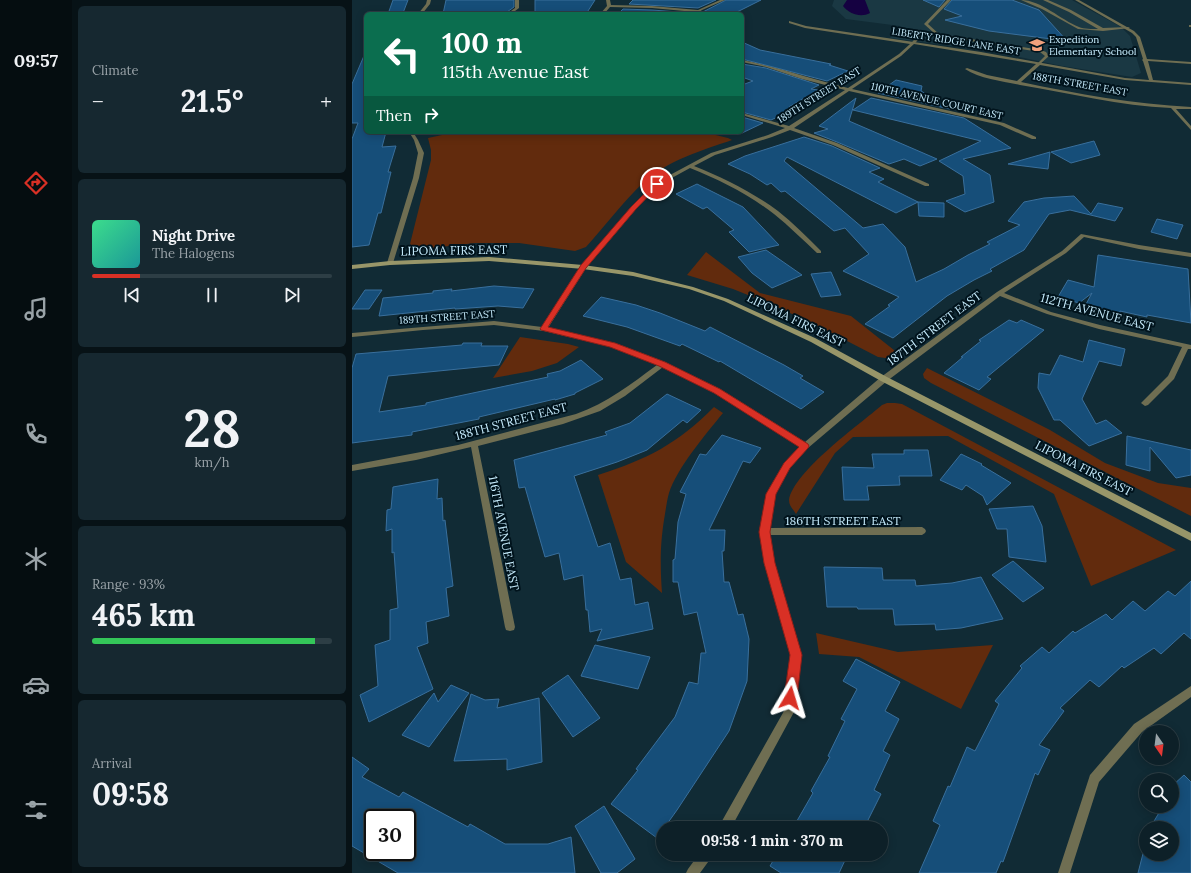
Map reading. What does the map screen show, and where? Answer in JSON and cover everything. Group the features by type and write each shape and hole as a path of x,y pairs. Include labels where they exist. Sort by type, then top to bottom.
{"street":[{"path":"422,12 428,4 429,0"},
{"path":"512,12 517,8 517,0"},
{"path":"608,0 609,6"},
{"path":"698,12 723,0"},
{"path":"938,35 926,24 949,0"},
{"path":"1023,0 1043,8 1079,28 1103,30 1128,28"},
{"path":"1045,0 1062,6 1103,30"},
{"path":"1077,0 1128,28 1138,37 1152,82"},
{"path":"609,6 652,7 689,12"},
{"path":"604,12 609,6"},
{"name":"LIBERTY RIDGE LANE EAST","path":"790,22 805,27 981,53 1097,75 1152,82 1191,84"},
{"name":"189TH STREET EAST","path":"352,335 423,328 487,324 544,329 583,267 657,184 713,154 790,128 900,55 923,35 938,35 1041,51 1047,56 1040,64"},
{"path":"1144,60 1191,63"},
{"name":"110TH AVENUE COURT EAST","path":"744,61 767,66 804,78 848,89 1002,124 1034,138"},
{"path":"1018,83 1040,64"},
{"name":"188TH STREET EAST","path":"967,69 986,76 1117,102 1191,108"},
{"path":"1172,107 1191,129"},
{"path":"744,115 790,128 835,144 927,185"},
{"path":"390,263 416,178 421,153 412,134"},
{"path":"689,166 722,179 753,196 770,208 819,252"},
{"name":"187TH STREET EAST","path":"728,821 789,712 796,655 769,563 764,532 771,494 787,466 805,446 884,379 1000,293 1064,252 1083,235 1139,247 1191,255"},
{"name":"LIPOMA FIRS EAST","path":"352,267 390,263 489,259 583,267 633,274 691,288 726,300 813,340 884,379 1191,537"},
{"name":"112TH AVENUE EAST","path":"1000,293 1049,313 1099,327 1189,347"},
{"path":"544,329 612,345 662,364 717,391 805,446"},
{"path":"1145,403 1171,377 1189,347"},
{"name":"188TH STREET EAST","path":"352,468 406,459 474,444 565,420 598,408 625,393 662,364"},
{"name":"116TH AVENUE EAST","path":"474,444 510,627"},
{"name":"186TH STREET EAST","path":"764,532 922,531"},
{"path":"1064,873 1094,779 1138,728 1191,692"},
{"path":"692,873 701,861"}],"shaded area":[{"name":"Expedition Elementary School","path":"834,0 1072,0 1121,27 1130,36 1141,73 1132,77 1062,66 991,51 890,38 900,26 846,19 832,6"},
{"path":"847,0 865,0 870,13 859,15 848,11 843,6"},
{"path":"447,134 711,134 732,140 685,157 652,175 628,198 586,247 575,251 519,243 475,243 432,248 414,247 410,244 431,160 431,150 428,138"},
{"path":"706,252 760,293 851,316 899,354 893,359 878,357 775,306 733,289 687,275"},
{"path":"520,337 579,347 557,363 532,371 493,378"},
{"path":"927,368 1050,430 1105,463 1158,483 1191,488 1191,516 931,383 924,378 923,374"},
{"path":"887,403 902,404 1176,550 1091,586 1054,494 948,436 853,437 835,453 796,514 790,506 789,500 793,488 802,476 844,436 882,405"},
{"path":"714,407 723,413 685,462 669,493 661,544 662,593 626,562 598,475 632,463 661,449 687,431"},
{"path":"816,633 898,652 993,645 961,709 859,657 819,654"}],"building":[{"path":"393,0 408,0 403,12 389,12"},
{"path":"446,0 514,0 514,7 507,12 443,12"},
{"path":"535,0 595,0 587,12 535,12"},
{"path":"633,0 716,0 698,8 629,4"},
{"path":"726,0 761,0 737,12 703,12"},
{"path":"923,0 945,0 939,7"},
{"path":"952,0 1012,0 1039,10 1067,41 989,31 945,20 962,16 944,9"},
{"path":"623,9 679,12 620,12"},
{"path":"744,43 760,50 831,64 829,65 848,71 827,81 744,60"},
{"path":"364,56 364,134 385,134 382,147 396,146 388,172 391,172 381,213 378,213 369,245 352,247 352,139 358,123 352,123 352,84"},
{"path":"744,64 766,68 819,85 811,89 818,90 789,107 795,109 771,120 744,113 744,84 753,81 744,78"},
{"path":"896,80 922,86 921,91 950,109 878,93"},
{"path":"856,98 849,121 937,159 920,166 904,159 889,164 814,133 828,129 819,126"},
{"path":"871,98 964,118 1011,148 963,159 990,175 994,202 965,212 946,201 965,194 963,176 939,161 981,141 853,110"},
{"path":"744,118 763,123 744,132"},
{"path":"804,137 832,146 880,168 869,172 884,179 878,182 918,202 896,213 787,157 784,161 863,228 883,224 905,247 916,282 944,269 990,244 987,242 1020,225 1008,221 1024,202 1044,198 1074,196 1091,214 1098,203 1123,208 1115,221 1070,210 1049,214 1024,250 990,269 992,271 947,296 893,338 865,324 890,306 888,305 899,297 843,271 869,254 845,228 834,231 785,191 781,192 771,183 767,185 750,174 728,164 745,156"},
{"path":"1094,141 1100,155 1071,163 1051,152"},
{"path":"1050,152 1048,169 1008,164"},
{"path":"697,184 743,207 779,245 749,252 729,232 734,230 707,207 703,209 676,194"},
{"path":"918,202 944,203 944,217 919,216"},
{"path":"1157,219 1183,225 1177,239 1151,232"},
{"path":"766,250 802,275 772,288 752,273 738,257"},
{"path":"1098,255 1188,269 1191,323 1147,315 1147,317 1120,311 1120,313 1085,306 1092,293 1079,303 1058,297 1068,280 1094,287"},
{"path":"831,272 841,295 821,297 811,274"},
{"path":"494,286 534,289 523,308 498,306 455,308 379,316 383,298 433,293 433,291 452,289 451,291"},
{"path":"365,290 382,290 369,309 352,309"},
{"path":"601,297 636,305 705,331 710,327 784,365 803,376 800,378 824,392 801,409 720,361 719,362 682,344 680,346 627,327 583,316"},
{"path":"1009,320 1017,323 1021,320 1044,330 987,377 991,379 979,390 944,373 981,341 979,340"},
{"path":"1089,340 1125,349 1121,366 1099,361 1082,399 1096,424 1106,420 1122,433 1089,446 1060,420 1054,420 1038,388 1039,373 1050,375 1060,355 1083,362"},
{"path":"463,343 482,343 481,346 508,346 499,365 388,376 379,412 426,405 426,403 548,377 547,374 560,371 581,360 603,379 575,394 555,400 479,417 479,419 412,432 412,435 352,443 352,368 356,354 462,345"},
{"path":"667,394 701,410 687,423 683,420 647,450 617,462 574,476 598,547 610,543 620,580 631,578 635,605 648,602 653,629 597,641 602,629 590,632 588,610 586,610 583,575 564,580 559,553 545,557 525,487 519,488 514,460 607,435 605,432 630,423"},
{"path":"722,435 761,448 750,463 743,461 709,530 725,530 724,551 722,551 724,582 729,582 738,615 743,614 749,639 747,681 729,731 669,821 656,821 656,837 611,804 638,770 636,769 675,717 689,682 698,684 701,653 706,653 697,612 684,615 678,582 673,582 673,560 675,559 678,522 686,494 680,492 700,454 706,455"},
{"path":"1127,436 1191,450 1191,475 1176,478 1150,447 1150,471 1126,465"},
{"path":"904,450 928,450 932,476 899,476 900,485 867,486 869,500 844,500 842,467 874,468 872,454 904,454"},
{"path":"961,454 982,464 981,465 1011,483 987,505 983,496 966,485 962,490 940,480"},
{"path":"438,479 437,499 442,498 443,521 445,520 453,586 446,588 449,616 426,622 428,643 417,647 433,689 369,722 360,695 378,686 375,645 390,640 390,610 398,608 394,552 392,553 392,529 386,531 387,510 391,509 393,487"},
{"path":"1033,506 1042,526 1046,562 1009,557 1007,529 997,529 989,509"},
{"path":"1013,561 1044,588 1023,602 992,575"},
{"path":"824,567 882,568 883,580 915,580 916,586 952,583 981,577 1003,619 961,628 936,630 935,624 895,625 893,609 827,607"},
{"path":"1191,581 1191,639 1184,633 1161,654 1154,648 1124,668 1122,666 1099,687 1090,680 1060,708 1064,711 1039,745 1050,750 1038,775 1035,773 1003,862 1001,861 996,873 919,873 940,825 933,821 948,786 950,787 967,747 975,751 999,704 995,701 1022,668 1020,666 1042,647 1049,653 1073,631 1075,633 1106,614 1112,620 1133,601 1145,611 1168,591 1175,596"},
{"path":"595,645 650,657 638,689 581,676"},
{"path":"856,659 900,682 885,711 899,719 883,751 890,755 874,790 881,794 868,821 797,821 813,793 811,791 830,757 828,756 845,721 841,719 857,689 843,681"},
{"path":"568,675 600,718 573,737 542,693"},
{"path":"451,685 469,693 429,747 402,735 434,693 438,702"},
{"path":"471,694 485,700 499,699 497,708 539,698 542,762 507,770 507,759 454,761"},
{"path":"352,757 369,769 362,777 399,797 403,792 468,827 470,824 505,844 548,844 571,837 575,873 398,873 378,861 416,861 416,809 364,809 364,853 352,846"},
{"path":"1184,775 1191,782 1191,873 1138,873 1141,861 1179,861 1179,821 1154,821 1159,813 1179,813 1179,780"},
{"path":"604,806 635,859 617,873 601,873 575,826"},
{"path":"773,861 845,861 839,873 781,873 770,866"}],"place":[{"name":"Expedition Elementary School","path":"1037,45"}],"route":[{"path":"657,184 583,267 544,329 612,345 662,364 717,391 805,446 787,466 771,494 764,532 769,563 796,655 790,698"}]}
